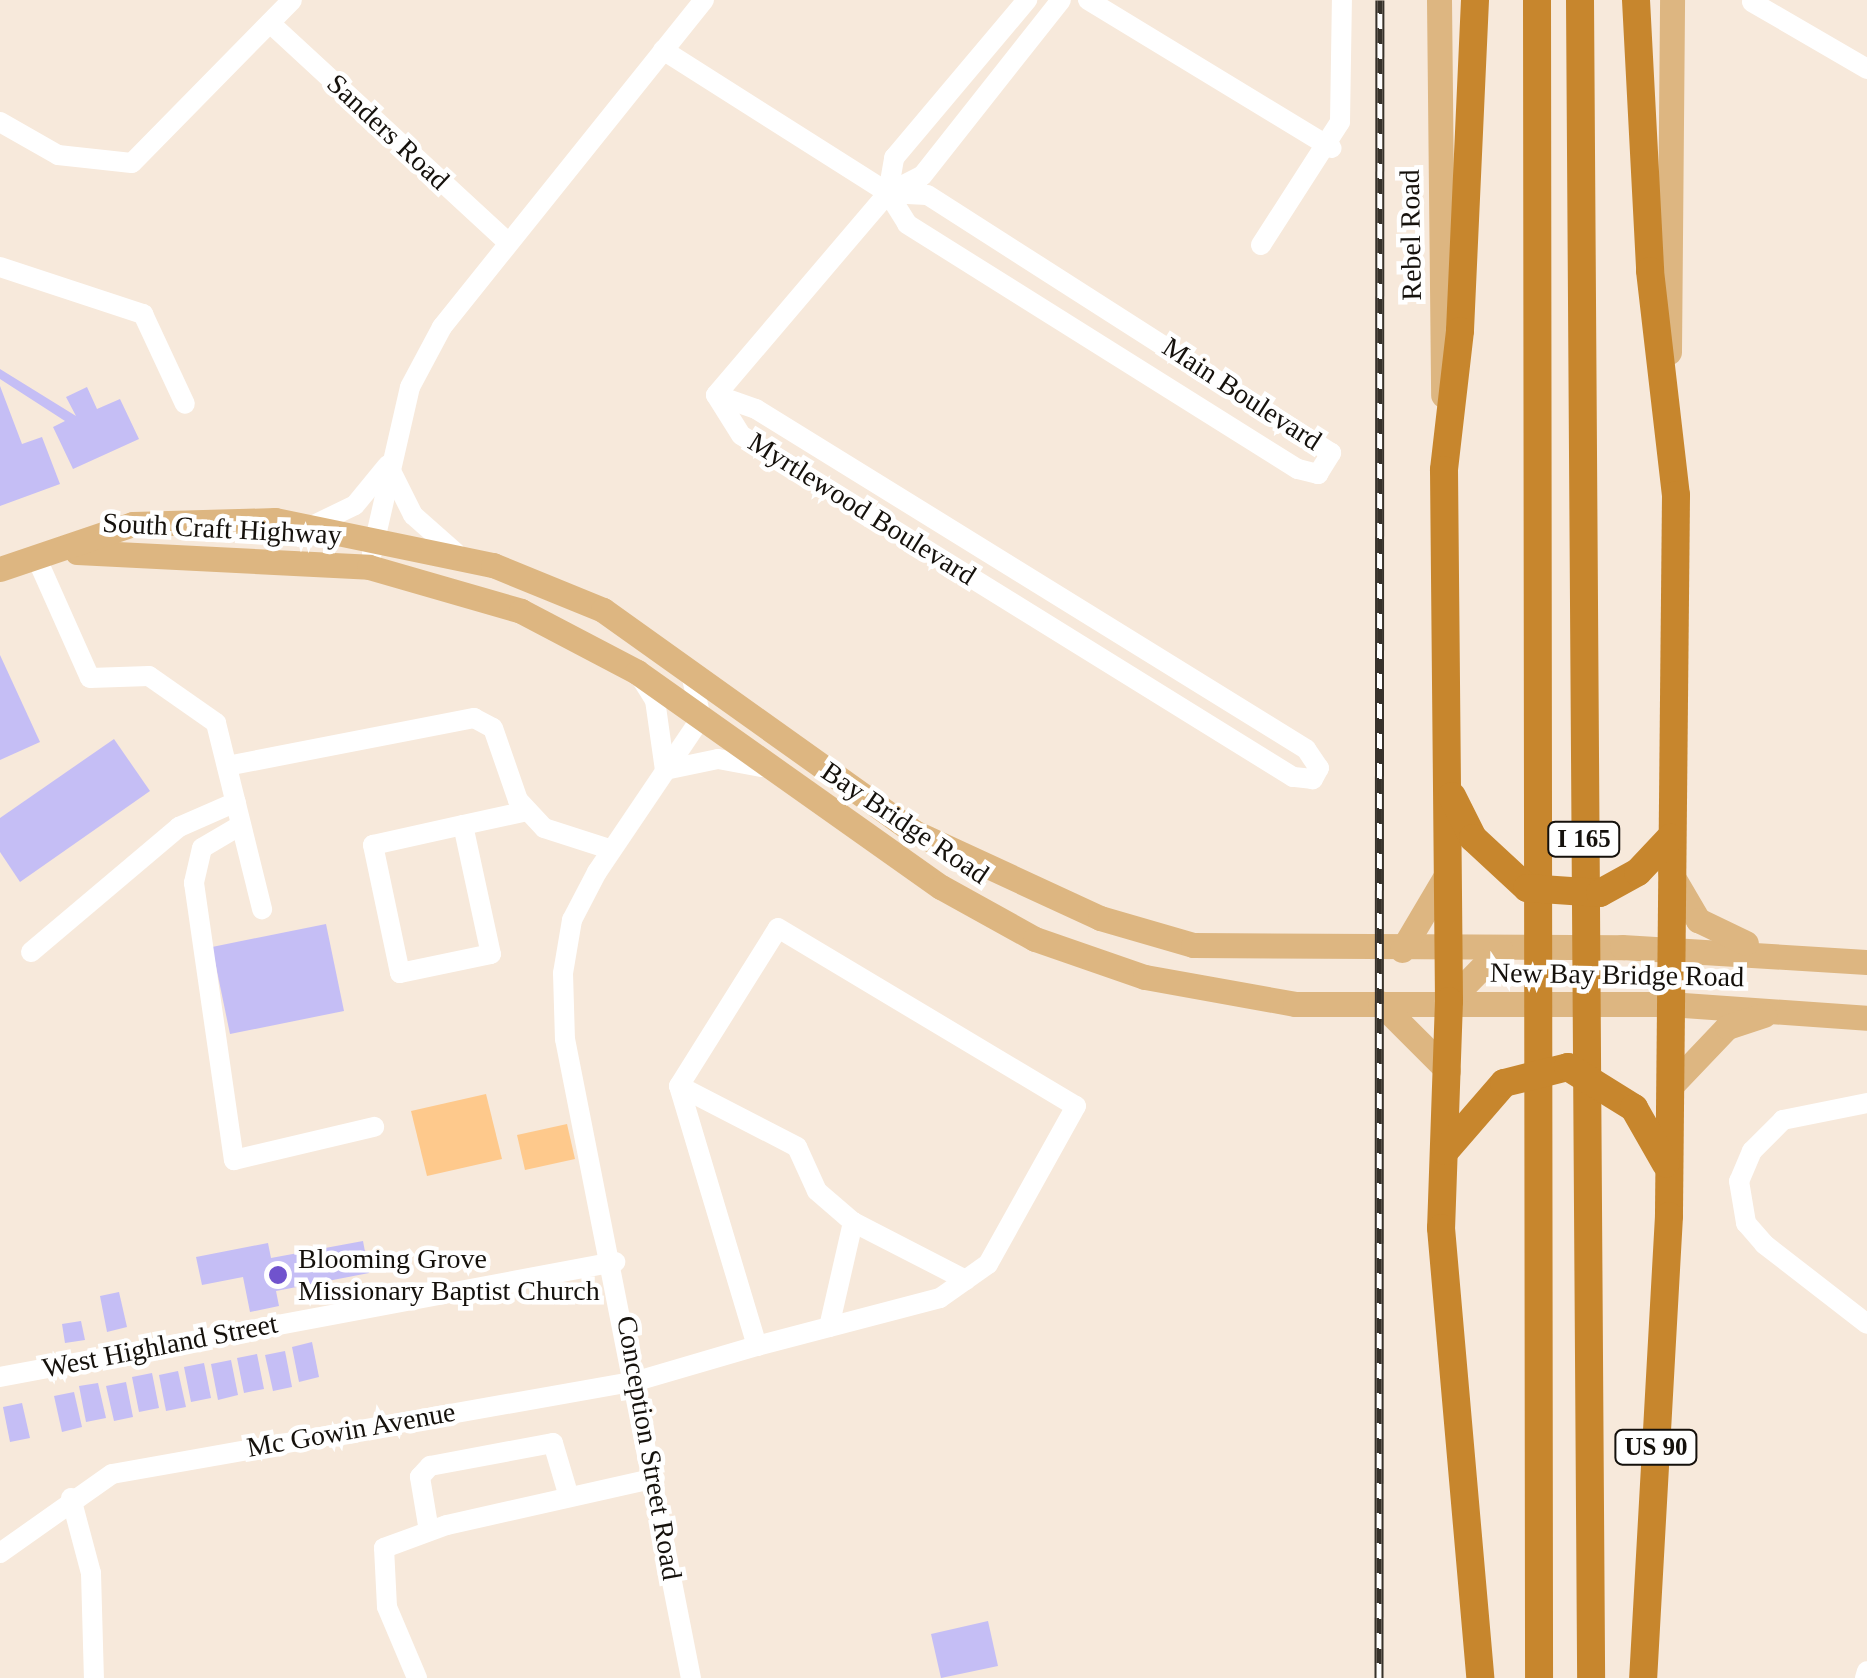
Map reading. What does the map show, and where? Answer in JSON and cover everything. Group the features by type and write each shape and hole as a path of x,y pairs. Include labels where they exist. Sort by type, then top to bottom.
{"highway":[{"path":"1475,0 1460,330 1444,470 1450,1001 1441,1228 1480,1678"},
{"name":"I 165","path":"1537,0 1539,1678"},
{"name":"I 165","path":"1580,0 1591,1678"},
{"path":"1636,0 1650,271 1669,382 1676,495 1669,1088"},
{"path":"1447,786 1472,838 1526,888 1600,893 1638,872 1670,838"},
{"path":"1443,1154 1492,1092 1568,1066 1634,1108 1668,1170"},
{"name":"US 90","path":"1643,1678 1669,1216 1669,1088"}],"main road":[{"name":"Rebel Road","path":"1439,0 1444,470"},
{"path":"1669,382 1672,0"},
{"name":"South Craft Highway","path":"0,569 72,551 133,524 316,524 375,534"},
{"name":"Bay Bridge Road","path":"375,534 456,554 603,610 686,665 878,806 1003,878 1193,945 1780,953"},
{"name":"South Craft Highway","path":"72,551 369,567"},
{"name":"Bay Bridge Road","path":"369,567 521,611 637,672 893,857 1035,939 1146,978 1295,1004 1450,1001"},
{"path":"701,718 724,714 838,795 878,806"},
{"path":"1402,950 1430,915 1448,870"},
{"path":"1670,872 1706,927 1780,953 1867,962"},
{"path":"1450,1001 1500,949"},
{"name":"New Bay Bridge Road","path":"1450,1001 1669,1004 1867,1018"},
{"path":"1380,1002 1448,1071"},
{"path":"1669,1088 1727,1026 1783,1010"}],"street":[{"path":"0,122 58,154 132,162 292,0"},
{"path":"369,567 388,465 410,387 506,241 704,0"},
{"path":"888,193 894,158 1027,0"},
{"path":"716,395 888,193 922,176 1061,0"},
{"path":"1088,0 1331,148"},
{"path":"1260,245 1331,148 1340,122 1342,0"},
{"path":"1752,2 1867,69"},
{"name":"Sanders Road","path":"270,23 506,241"},
{"name":"Main Boulevard","path":"663,50 888,193 907,224 1298,470 1318,474 1332,454 927,195 888,193"},
{"path":"0,268 144,314 185,404"},
{"name":"Myrtlewood Boulevard","path":"716,395 756,409 1306,749 1319,768 1313,780 1293,777 741,434 716,395"},
{"path":"316,524 355,504 388,465"},
{"path":"388,465 412,515 456,554"},
{"path":"37,559 90,678 149,676 216,722 262,908"},
{"path":"686,665 701,718"},
{"path":"637,672 655,700 666,770 738,758 778,774"},
{"path":"227,766 474,718 493,728 528,812 544,828 612,850"},
{"name":"Conception Street Road","path":"691,1678 615,1262 565,1039 563,972 572,920 612,850 701,718"},
{"path":"31,952 179,827 236,802"},
{"path":"463,825 491,954 400,973 372,845 463,825 528,812"},
{"path":"241,825 202,848 194,883 234,1160 374,1127"},
{"name":"Mc Gowin Avenue","path":"0,1553 71,1498 112,1474 637,1381 940,1298 988,1264 1076,1106 778,928 679,1086"},
{"path":"679,1086 797,1147 817,1191 853,1222 966,1280"},
{"path":"679,1086 757,1346"},
{"path":"1867,1103 1783,1120 1752,1151 1739,1181 1746,1223 1867,1324"},
{"path":"829,1327 853,1222"},
{"name":"West Highland Street","path":"0,1377 615,1262"},
{"path":"428,1532 420,1477 430,1466 553,1443 569,1497"},
{"path":"417,1678 388,1607 384,1548 428,1532 655,1478"},
{"path":"71,1498 92,1572 94,1678"},
{"path":"1865,1678 1867,1670"}],"shaded area":[{"path":"486,1094 502,1159 427,1176 411,1111"},
{"path":"567,1124 575,1159 525,1170 517,1135"}],"building":[{"path":"0,369 76,416 66,397 87,387 97,409 120,399 139,439 73,469 53,427 65,421 0,379"},
{"path":"0,386 22,444 42,437 60,484 0,506"},
{"path":"0,655 40,742 0,760"},
{"path":"114,739 150,791 20,882 0,852 0,818"},
{"path":"326,924 344,1011 230,1034 212,947"},
{"name":"Blooming Grove Missionary Baptist Church","path":"363,1241 369,1273 276,1291 279,1306 250,1312 243,1277 202,1285 196,1257 268,1243 271,1258"},
{"path":"119,1292 127,1327 107,1332 100,1296"},
{"path":"81,1321 85,1340 65,1343 62,1324"},
{"path":"312,1342 319,1377 299,1382 292,1347"},
{"path":"285,1351 292,1387 273,1391 265,1355"},
{"path":"257,1354 264,1389 244,1393 237,1358"},
{"path":"231,1360 238,1395 218,1400 211,1364"},
{"path":"204,1363 211,1398 191,1402 184,1367"},
{"path":"178,1371 186,1407 166,1411 159,1375"},
{"path":"152,1373 159,1408 139,1412 132,1377"},
{"path":"126,1382 133,1417 114,1421 106,1386"},
{"path":"98,1383 106,1418 86,1422 79,1386"},
{"path":"74,1392 82,1427 62,1432 54,1396"},
{"path":"22,1403 30,1438 10,1442 3,1407"},
{"path":"988,1621 998,1666 941,1678 931,1634"}],"railway":[{"path":"1379,1678 1380,0"}],"place":[{"name":"Blooming Grove Missionary Baptist Church","path":"278,1275"}]}
